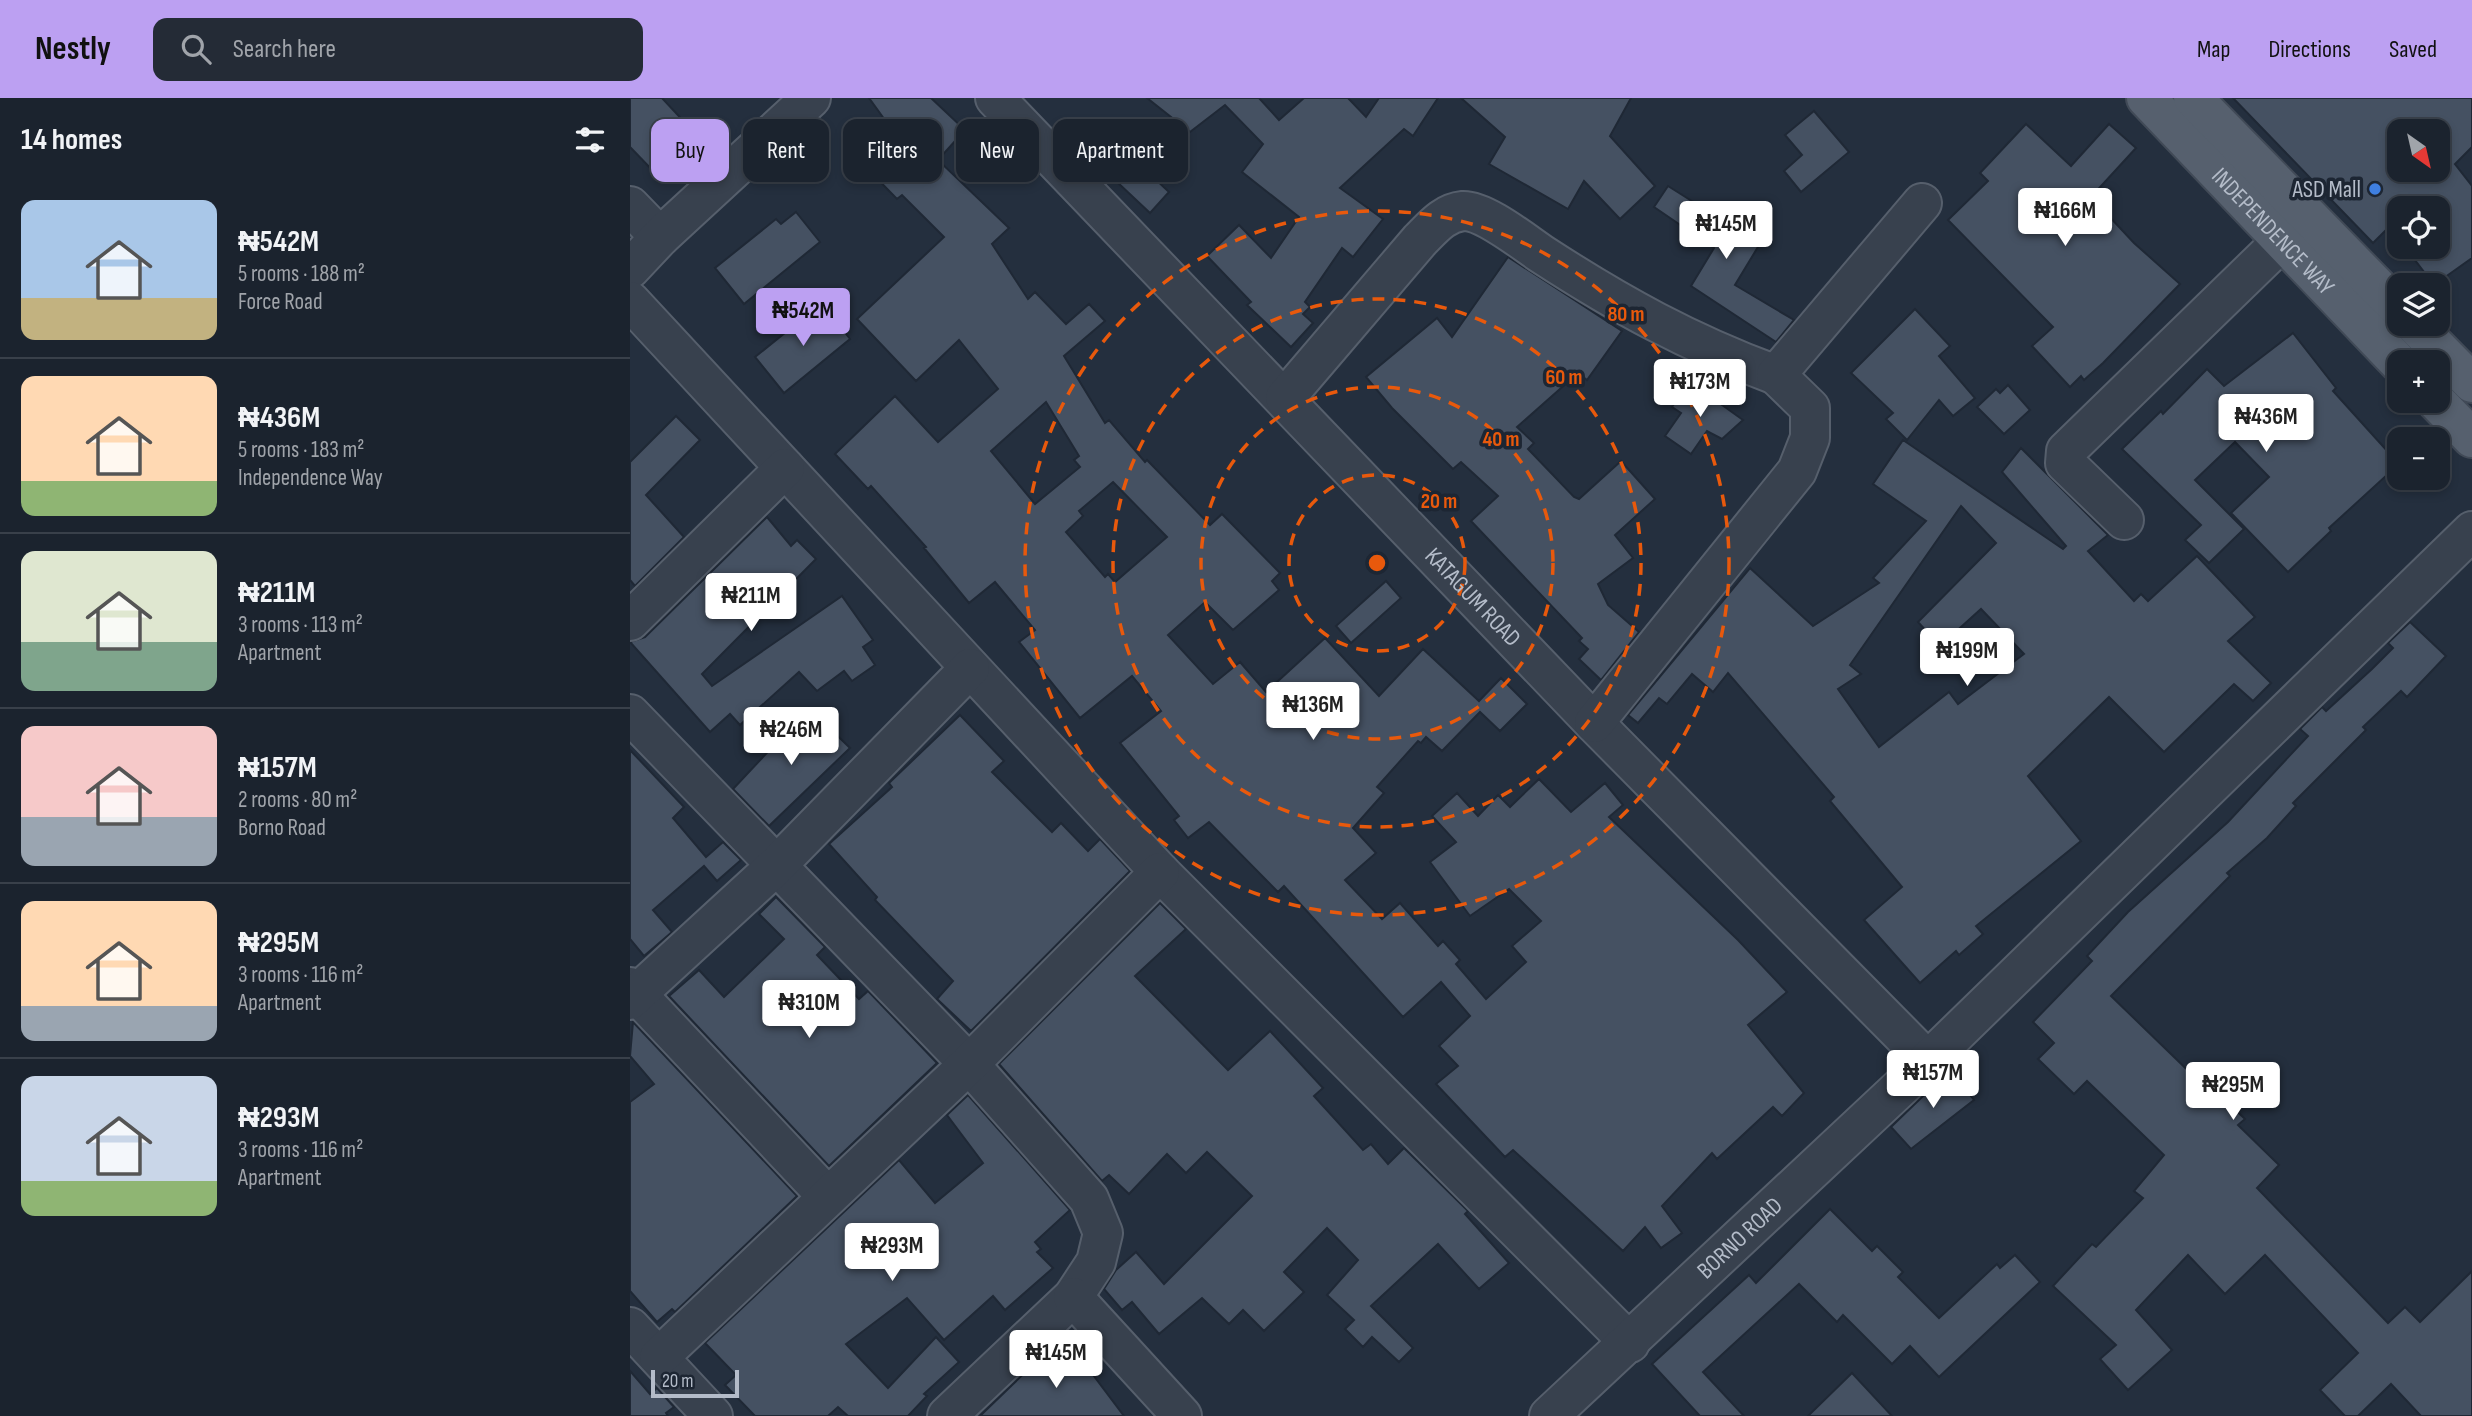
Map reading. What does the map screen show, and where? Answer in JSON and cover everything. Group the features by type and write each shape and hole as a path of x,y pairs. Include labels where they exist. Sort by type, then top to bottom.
{"main road":[{"name":"INDEPENDENCE WAY","path":"2146,98 2387,350"},
{"name":"INDEPENDENCE WAY","path":"2193,98 2387,297"},
{"path":"2426,336 2472,383"},
{"path":"2448,413 2472,438"}],"street":[{"path":"630,269 660,237 811,98"},
{"name":"KATAGUM ROAD","path":"995,98 1594,723 1928,1061"},
{"path":"1776,375 1922,203"},
{"path":"630,206 660,237"},
{"path":"1285,398 1420,240 1444,216 1466,211 1492,222 1624,307 1723,356 1776,375 1810,408 1810,438 1797,471 1594,723"},
{"path":"2124,520 2065,463 2066,451 2282,241"},
{"path":"630,301 1160,872 1630,1343"},
{"path":"630,621 785,468"},
{"name":"BORNO ROAD","path":"1549,1416 1928,1061 2472,531"},
{"path":"827,1196 632,993 777,865 970,668"},
{"path":"630,714 969,1064 1089,1199 1103,1233 1096,1262 1073,1297 947,1416"},
{"path":"659,1357 969,1064 1160,872"},
{"path":"1073,1297 1182,1416"},
{"path":"630,1327 713,1416"}],"building":[{"path":"630,98 662,98 682,119 651,119 651,169 630,147"},
{"path":"869,98 931,98 956,122 956,140 942,156 942,119 884,119"},
{"path":"1147,98 1259,98 1279,120 1304,98 1348,98 1366,117 1379,98 1438,98 1413,136 1404,129 1340,188 1383,219 1353,257 1342,248 1305,302 1310,307 1303,314 1313,323 1291,347 1247,305 1251,302 1207,256 1239,225 1271,258 1299,217 1242,172 1263,144 1225,105 1190,132 1188,119 1174,119"},
{"path":"1461,98 1631,98 1610,136 1655,186 1620,219 1584,181 1568,209 1489,164 1505,137"},
{"name":"ASD Mall","path":"2233,98 2472,98 2472,147 2455,164 2472,186 2472,258 2450,274 2425,273 2414,259 2450,259 2450,196 2387,196 2387,229 2373,243"},
{"path":"1814,111 1849,152 1801,192 1784,171 1802,155 1785,135"},
{"path":"2026,124 2071,166 2109,124 2136,148 2091,197 2134,243 2180,284 2103,363 2084,380 2081,376 2070,387 2032,346 2053,327 1948,220 1988,181 1980,173"},
{"path":"942,164 956,177 956,182 961,182 1009,228 992,244 1028,299 1035,292 1066,324 1089,304 1105,321 1064,356 1105,423 1109,420 1145,462 1147,460 1210,525 1222,514 1280,573 1272,581 1279,590 1233,630 1205,602 1168,635 1213,684 1240,662 1266,692 1325,638 1379,696 1423,649 1479,701 1501,678 1527,704 1500,731 1480,712 1442,751 1426,737 1421,743 1418,741 1377,787 1384,793 1353,828 1376,853 1345,880 1382,919 1400,903 1438,946 1443,941 1460,960 1456,964 1486,999 1526,962 1512,946 1541,921 1509,889 1470,916 1430,862 1456,842 1432,816 1457,793 1478,816 1498,795 1510,807 1539,779 1571,812 1605,783 1623,805 1609,817 1738,940 1787,992 1748,1025 1804,1093 1782,1116 1773,1107 1717,1159 1712,1153 1662,1206 1682,1233 1661,1248 1645,1227 1623,1251 1513,1150 1505,1157 1436,1084 1458,1066 1439,1046 1470,1016 1441,982 1403,1017 1284,886 1278,892 1209,822 1188,838 1174,820 1179,816 1120,743 1161,711 1132,676 1080,718 1019,642 1035,630 995,582 969,603 924,548 926,547 871,486 868,489 835,454 895,396 938,442 998,389 959,340 916,381 857,319 944,237 902,195 897,199 880,182 942,182","holes":["1046,402 1079,456 1074,460 1080,467 1035,504 991,451","1113,482 1167,537 1115,582 1108,574 1105,577 1066,532 1083,516 1079,511"]},
{"path":"1117,182 1158,182 1169,192 1150,213"},
{"path":"1668,186 1725,222 1733,211 1767,232 1735,285 1794,320 1776,342 1691,286 1714,248 1654,207"},
{"path":"796,212 820,242 744,304 715,268 776,219 781,224"},
{"path":"1508,257 1622,331 1587,380 1578,373 1517,427 1534,443 1528,449 1574,497 1579,499 1621,461 1655,499 1615,535 1633,558 1598,584 1608,605 1639,632 1601,680 1579,659 1588,649 1579,641 1582,638 1471,521 1498,496 1461,462 1453,469 1392,408 1366,377 1437,318 1452,337"},
{"path":"822,303 850,339 784,393 755,357"},
{"path":"1915,309 1950,346 1939,356 1975,398 1953,416 1939,400 1907,440 1886,419 1893,413 1851,373"},
{"path":"2293,333 2336,388 2333,391 2387,451 2387,475 2329,528 2331,531 2288,572 2231,513 2269,477 2235,442 2195,480 2244,529 2209,563 2185,540 2201,525 2122,449 2161,411 2163,414 2207,369 2224,386"},
{"path":"1690,382 1743,420 1722,439 1707,431 1691,454 1665,436 1681,413 1672,407"},
{"path":"2008,385 2030,410 2004,434 1977,407 1996,389 2000,393"},
{"path":"676,416 700,440 646,495 684,537 635,586 630,580 630,462"},
{"path":"1903,440 2063,549 2066,546 2002,472 2021,448 2108,535 2088,551 2134,601 2141,594 2148,601 2197,556 2255,617 2228,641 2271,683 2253,701 2234,684 2164,752 2109,697 2028,776 2081,841 1976,926 1983,934 1959,955 1956,951 1920,983 1864,920 1902,887 1830,801 1834,797 1728,673 1713,692 1692,674 1667,704 1659,698 1638,723 1628,715 1750,568 1813,626 1879,583 1873,578 1926,521 1873,484","holes":["1961,506 1996,543 1918,622 1940,646 1981,609 2024,654 1958,704 1949,692 1879,747 1838,689 1861,674 1850,665"]},
{"path":"767,517 791,546 797,540 816,559 702,674 712,686 842,596 873,640 863,647 875,665 852,681 844,671 817,691 799,672 740,725 730,714 710,732 630,642 645,637"},
{"path":"1386,581 1401,598 1351,643 1336,626"},
{"path":"2410,622 2446,656 2407,697 2401,691 2363,727 2366,730 2293,803 2296,806 2267,838 2227,873 2230,876 2111,996 2203,1085 2206,1082 2245,1119 2238,1125 2279,1165 2257,1188 2388,1323 2405,1307 2420,1322 2472,1271 2472,1416 2421,1416 2391,1384 2358,1416 2345,1416 2320,1390 2358,1353 2265,1255 2225,1294 2188,1255 2136,1310 2172,1350 2128,1390 2100,1359 2116,1345 2053,1286 2092,1244 2096,1247 2143,1198 2134,1191 2164,1155 2087,1081 2074,1094 2038,1059 2054,1043 2033,1022 2092,961 2087,956 2128,912 2228,822 2308,736 2300,729 2322,707 2326,711 2372,669 2393,648 2388,643"},
{"path":"809,708 850,748 769,826 733,789"},
{"path":"960,715 1004,761 992,772 1052,832 1061,823 1088,851 1100,839 1130,871 971,1031 937,999 953,981 875,900 877,897 829,844 892,787 889,783"},
{"path":"630,750 684,807 673,818 706,857 723,842 741,860 717,881 704,866 653,910 672,932 644,956 630,939"},
{"path":"776,897 825,947 817,955 859,999 868,991 937,1063 829,1166 669,996 699,970 724,997 784,939 759,914"},
{"path":"1160,903 1186,929 1135,976 1228,1070 1270,1031 1323,1088 1314,1096 1363,1150 1371,1144 1388,1164 1404,1148 1468,1211 1465,1214 1509,1263 1479,1289 1438,1244 1371,1306 1413,1348 1399,1362 1372,1337 1363,1347 1345,1329 1354,1320 1327,1295 1358,1260 1327,1228 1284,1272 1304,1292 1264,1331 1243,1310 1229,1324 1202,1298 1159,1334 1132,1302 1122,1310 1104,1289 1116,1270 1136,1252 1164,1284 1252,1196 1207,1152 1186,1173 1167,1154 1129,1194 1109,1175 1102,1181 999,1064"},
{"path":"633,1022 797,1196 675,1312 672,1309 657,1322 630,1291 630,1102 654,1084 630,1056"},
{"path":"1950,1070 1974,1100 1911,1149 1891,1127"},
{"path":"968,1095 1070,1210 1035,1242 1041,1249 1037,1252 1053,1268 1005,1310 993,1296 944,1340 907,1298 846,1344 888,1388 936,1337 959,1362 924,1394 927,1396 908,1416 848,1416 838,1407 828,1416 755,1416 725,1385 736,1375 705,1343 899,1160 935,1203 983,1163 947,1115"},
{"path":"1830,1209 1872,1251 1877,1246 1903,1272 1898,1277 1939,1318 1997,1264 2000,1268 2015,1255 2040,1282 1939,1377 1910,1346 1892,1364 1843,1315 1837,1322 1799,1284 1703,1372 1744,1416 1700,1416 1652,1364 1749,1275 1756,1283"},
{"path":"1066,1339 1124,1416 980,1416 1039,1359"},
{"path":"630,1371 650,1394 657,1388 674,1407 666,1413 668,1416 630,1416"},
{"path":"1852,1373 1892,1416 1808,1416"}],"place":[{"name":"ASD Mall","path":"2375,189"}]}
